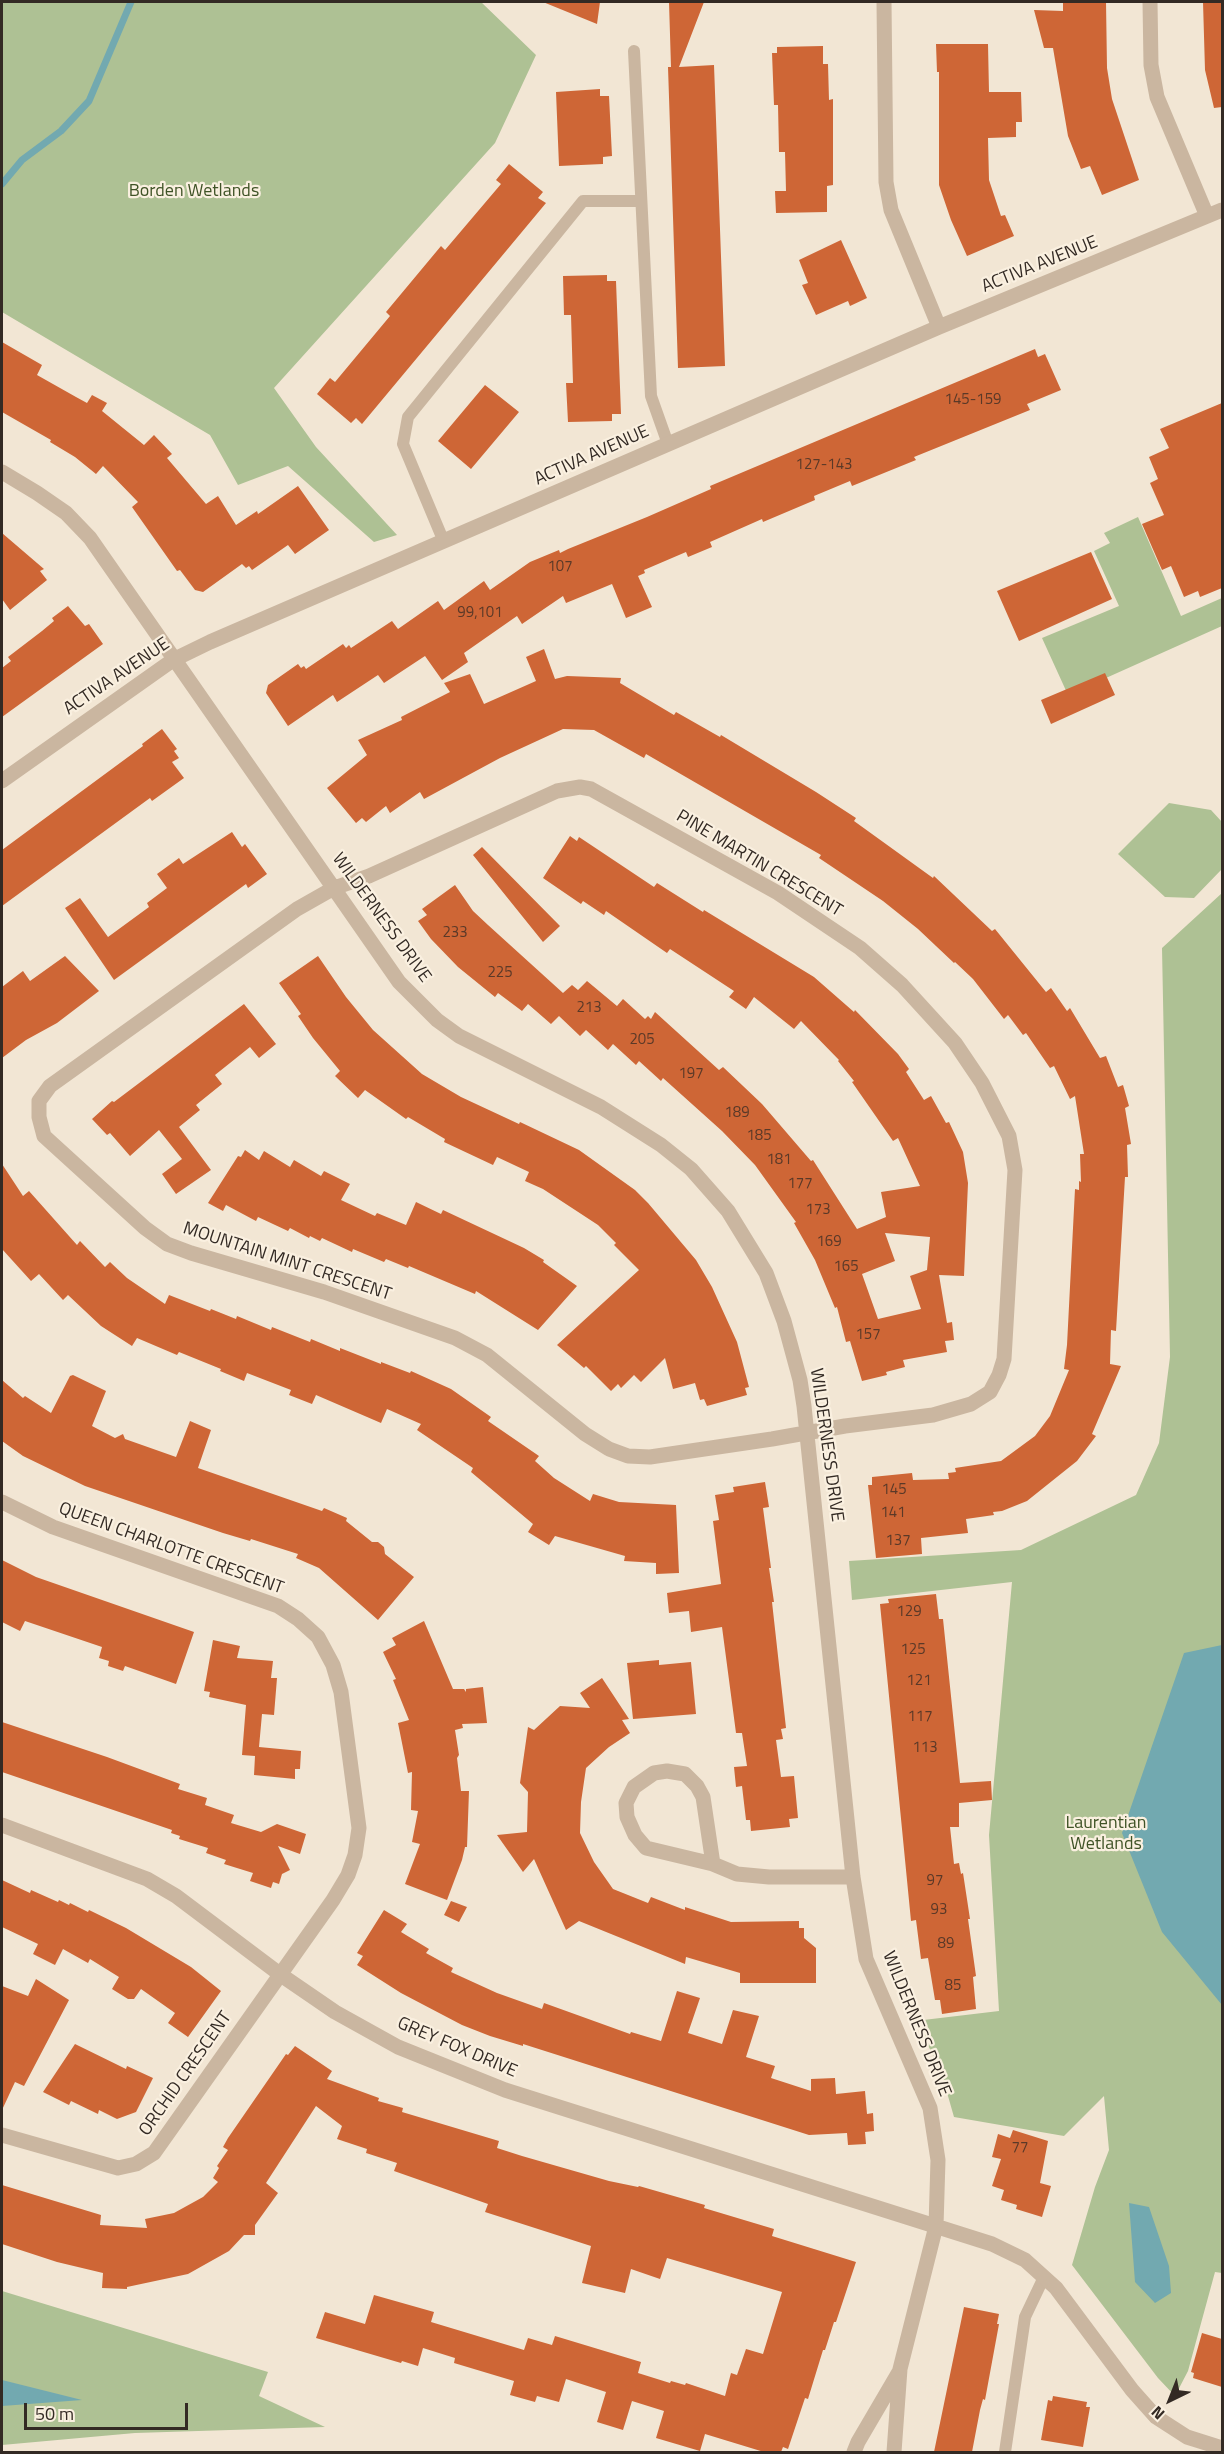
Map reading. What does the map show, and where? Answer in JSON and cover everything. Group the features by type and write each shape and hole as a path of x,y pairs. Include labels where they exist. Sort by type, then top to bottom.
{"street":[{"path":"884,2 886,182 891,210 939,327"},
{"path":"1150,2 1151,65 1157,97 1207,216"},
{"name":"ACTIVA AVENUE","path":"2,781 173,660 939,327 1222,210"},
{"name":"WILDERNESS DRIVE","path":"2,472 66,513 90,538 399,981 437,1020 459,1036 601,1107 662,1145 691,1169 728,1211 766,1273 784,1321 800,1380 853,1877 866,1959 930,2108 938,2160 936,2226 900,2369 894,2452"},
{"name":"PINE MARTIN CRESCENT","path":"334,888 369,876 557,791 580,787 591,789 778,893 861,948 902,985 955,1043 997,1110 1009,1136 1015,1170 1004,1359 999,1375 990,1392 971,1404 943,1412 807,1431"},
{"name":"MOUNTAIN MINT CRESCENT","path":"334,888 297,909 50,1086 39,1101 39,1117 44,1136 145,1228 167,1244 191,1254 324,1292 455,1338 488,1355 585,1434 609,1449 628,1456 650,1457 772,1439 807,1431"},
{"name":"QUEEN CHARLOTTE CRESCENT","path":"2,1502 53,1527 278,1606 318,1636 333,1665 341,1692 359,1828 355,1855 348,1875 281,1975"},
{"path":"713,1864 703,1797 697,1786 685,1774 667,1771 654,1773 634,1787 626,1803 627,1817 635,1835 646,1848 713,1864 737,1874 853,1877"},
{"name":"GREY FOX DRIVE","path":"2,1825 147,1879 176,1896 281,1975 335,2012 398,2047 505,2090 992,2244 1025,2260 1056,2288 1132,2390 1156,2417 1187,2437 1222,2448"},
{"name":"ORCHID CRESCENT","path":"2,2135 97,2164 118,2168 136,2164 154,2153 167,2138 281,1975"},
{"name":"WILDERNESS DRIVE","path":"854,2452 900,2369"}],"lane":[{"path":"634,51 651,396 668,444"},
{"path":"444,542 403,444 408,417 583,201 641,201"},
{"path":"1005,2452 1025,2317 1044,2277"}],"green space":[{"name":"Borden Wetlands","path":"2,2 481,2 536,55 495,143 274,388 316,447 397,535 374,542 288,466 238,485 210,435 2,312"},
{"path":"1138,517 1181,616 1222,598 1222,626 1068,695 1042,638 1119,606 1094,551 1110,543 1104,533"},
{"path":"1169,803 1211,810 1222,822 1222,869 1194,898 1165,897 1118,854"},
{"name":"Laurentian Wetlands","path":"1222,893 1222,2273 1215,2272 1188,2371 1175,2396 1158,2378 1072,2265 1095,2187 1109,2150 1104,2096 1064,2136 954,2117 940,2068 915,2021 999,2011 989,1835 1012,1582 852,1600 849,1561 1021,1550 1136,1495 1159,1443 1170,1357 1162,948"},
{"path":"2,2291 268,2372 259,2396 325,2427 135,2433 2,2445"}],"water":[{"path":"1222,1645 1222,2005 1162,1932 1122,1833 1184,1653"},
{"path":"1129,2203 1149,2207 1169,2266 1171,2293 1155,2303 1135,2282"},
{"path":"2,2380 82,2400 2,2406"}],"building":[{"path":"543,2 600,2 597,24"},
{"path":"669,2 704,2 679,67 714,65 725,366 678,368 668,67 671,67"},
{"path":"1063,2 1106,2 1107,68 1112,99 1139,180 1102,195 1090,166 1081,169 1068,136 1053,48 1044,48 1034,10 1063,11"},
{"path":"1203,2 1222,2 1222,107 1214,108 1205,70"},
{"path":"936,44 988,44 989,92 1021,92 1022,122 1016,122 1016,137 988,138 989,180 1001,216 1005,215 1014,236 967,256 939,185 939,72 937,72"},
{"path":"823,46 823,64 828,64 829,100 833,99 833,185 827,186 827,212 776,213 775,191 786,191 785,152 779,152 778,105 774,105 772,53 777,53 777,47"},
{"path":"600,89 600,96 609,96 612,156 603,157 603,164 559,166 556,92"},
{"path":"509,164 543,192 538,198 546,203 362,424 356,418 351,423 317,394 330,378 335,382 390,316 386,312 441,246 445,250 501,184 496,180"},
{"path":"841,240 867,298 850,306 848,301 816,315 802,285 808,283 799,260"},
{"path":"607,275 607,281 616,281 621,414 612,414 612,421 568,422 566,383 573,383 571,315 564,315 563,276"},
{"path":"2,342 42,365 37,375 87,403 92,395 107,403 102,411 144,445 154,435 172,454 167,458 206,504 218,496 236,525 257,511 258,514 298,486 329,530 295,554 288,545 252,570 249,566 246,568 242,564 203,592 195,590 180,570 177,571 132,507 138,502 103,466 96,474 75,457 50,442 51,440 2,412"},
{"path":"1035,349 1038,357 1045,354 1061,390 1027,404 1030,410 914,457 916,460 852,486 850,481 814,496 815,500 763,522 762,519 710,542 712,547 688,557 686,552 644,570 645,573 638,576 652,607 626,618 612,584 566,603 563,596 522,624 517,616 464,653 468,662 442,680 425,656 384,683 378,675 337,702 333,695 288,726 266,693 268,685 298,664 301,668 304,666 306,669 343,644 346,648 349,645 351,648 392,621 398,629 438,601 444,610 484,581 490,590 530,562 559,550 560,553 647,517 711,489 710,486"},
{"path":"485,385 519,412 471,469 438,441"},
{"path":"1222,403 1222,588 1200,597 1198,591 1184,597 1171,566 1162,570 1142,524 1164,515 1150,483 1158,479 1149,457 1169,448 1160,429"},
{"path":"2,533 44,569 40,571 47,580 10,610 2,599"},
{"path":"1091,552 1112,599 1019,641 997,591"},
{"path":"68,606 85,626 89,624 103,644 2,717 2,668 11,661 8,657 54,621 52,618"},
{"path":"544,649 555,679 567,676 621,678 620,683 674,715 676,712 720,737 721,735 816,792 856,818 854,821 933,878 934,876 992,931 995,929 1046,992 1051,988 1067,1011 1070,1008 1100,1058 1106,1056 1118,1087 1123,1085 1129,1106 1125,1108 1131,1144 1127,1145 1128,1177 1125,1177 1116,1331 1111,1330 1110,1364 1121,1366 1092,1434 1096,1436 1077,1461 1027,1501 1002,1511 993,1512 994,1515 966,1519 968,1533 921,1538 922,1554 876,1558 868,1485 872,1485 872,1477 912,1473 913,1480 949,1479 948,1473 956,1472 955,1468 1001,1461 1035,1436 1050,1416 1069,1370 1064,1369 1075,1189 1079,1190 1080,1154 1084,1154 1075,1096 1070,1099 1054,1066 1050,1068 1026,1033 1023,1035 1008,1015 1004,1019 973,979 883,901 819,858 821,855 646,754 644,758 594,730 563,729 500,758 424,799 420,792 390,813 386,806 366,822 362,818 356,823 327,788 367,755 358,740 402,720 401,717 450,692 444,683 470,674 484,704 536,681 526,657"},
{"path":"1105,673 1115,695 1051,724 1041,700"},
{"path":"162,729 177,749 174,751 179,758 172,762 184,778 152,801 150,798 2,906 2,850 143,746 142,744"},
{"path":"232,832 242,847 245,844 267,874 248,888 246,884 114,980 65,908 80,898 108,937 149,907 147,903 167,888 157,874 179,858 183,864"},
{"path":"570,836 577,841 579,837 654,887 657,883 814,977 854,1012 855,1010 898,1054 909,1069 906,1072 924,1100 931,1096 946,1123 949,1122 963,1152 968,1183 964,1276 939,1275 947,1323 952,1322 954,1340 945,1341 947,1352 903,1360 905,1367 886,1372 887,1375 862,1381 850,1341 846,1342 837,1307 835,1308 815,1260 794,1223 796,1222 755,1165 722,1131 663,1078 661,1081 639,1061 636,1065 613,1044 608,1050 586,1030 580,1036 559,1016 551,1024 528,1004 522,1011 498,993 495,997 458,967 431,939 418,921 427,915 422,909 455,885 473,911 563,993 572,985 578,990 587,981 617,1006 623,999 645,1019 648,1016 651,1019 655,1012 719,1070 723,1067 762,1104 811,1161 813,1160 857,1229 886,1217 881,1192 920,1186 898,1138 893,1141 839,1060 801,1021 794,1029 754,997 746,1009 729,997 734,991 670,949 667,953 606,911 604,915 583,901 581,904 543,878","holes":["885,1233 930,1237 927,1270 910,1276 921,1309 878,1319 862,1274 895,1261"]},
{"path":"482,847 560,926 543,942 473,855"},
{"path":"65,956 99,991 57,1023 26,1040 2,1058 2,987 23,971 30,981"},
{"path":"318,956 346,997 373,1030 422,1074 461,1097 579,1150 635,1190 648,1203 696,1260 712,1287 737,1342 749,1387 745,1388 747,1395 707,1406 704,1399 700,1400 695,1383 673,1389 665,1358 641,1382 634,1375 621,1388 618,1384 611,1391 586,1366 584,1368 557,1345 639,1270 598,1225 543,1189 525,1181 529,1172 497,1157 493,1165 444,1142 445,1139 408,1117 406,1119 365,1090 358,1098 335,1076 340,1071 313,1038 298,1016 301,1014 279,983"},
{"path":"244,1004 276,1044 259,1058 250,1047 215,1075 222,1084 196,1105 200,1110 179,1127 211,1170 176,1194 162,1174 182,1159 159,1130 130,1156 110,1133 107,1135 92,1119 112,1101 114,1102"},
{"path":"245,1150 259,1160 264,1151 290,1167 294,1160 321,1176 324,1171 350,1184 341,1200 375,1216 377,1213 406,1225 416,1202 441,1214 443,1210 524,1248 544,1260 543,1262 577,1286 538,1330 476,1291 475,1294 409,1266 408,1268 386,1259 384,1262 353,1249 352,1252 322,1238 320,1241 310,1236 309,1238 290,1228 288,1231 258,1217 256,1221 226,1205 223,1211 208,1203 238,1156 241,1157"},
{"path":"2,1164 23,1196 29,1191 77,1245 80,1241 105,1267 110,1262 127,1278 165,1304 169,1295 210,1311 211,1309 236,1319 237,1316 271,1330 272,1327 310,1342 311,1339 340,1351 340,1348 381,1364 381,1362 410,1373 411,1371 451,1389 491,1417 488,1421 539,1456 535,1461 554,1478 590,1501 593,1494 619,1502 676,1505 679,1573 656,1574 656,1563 624,1561 625,1556 555,1536 549,1545 528,1532 533,1524 471,1472 473,1468 417,1430 421,1424 387,1409 381,1423 316,1395 312,1404 289,1395 291,1390 247,1373 244,1381 179,1352 177,1355 137,1338 132,1346 101,1326 68,1295 63,1300 39,1274 31,1281 2,1249"},
{"path":"73,1375 106,1391 92,1426 115,1438 123,1434 125,1439 176,1457 190,1421 211,1430 198,1468 322,1511 324,1508 347,1518 346,1521 372,1542 378,1542 384,1547 385,1554 414,1577 378,1620 319,1568 296,1558 298,1554 223,1533 85,1486 23,1456 2,1441 2,1380 23,1398 25,1396 51,1413 70,1376"},
{"path":"765,1482 769,1507 763,1508 786,1728 781,1729 783,1739 776,1740 781,1777 794,1776 798,1818 789,1819 790,1827 751,1831 750,1820 746,1820 742,1786 736,1787 734,1767 747,1766 742,1733 736,1733 722,1627 691,1632 689,1611 669,1613 667,1593 721,1584 713,1521 719,1520 715,1495 734,1492 733,1487"},
{"path":"2,1560 36,1577 194,1632 176,1684 125,1666 123,1671 108,1666 109,1661 99,1658 102,1647 25,1621 20,1631 2,1622"},
{"path":"936,1594 939,1619 943,1619 960,1783 991,1781 992,1800 959,1803 959,1827 950,1827 954,1864 959,1863 961,1874 963,1873 970,1919 968,1919 976,1976 973,1977 976,2009 942,2014 940,2000 935,2000 928,1958 921,1959 916,1920 911,1921 880,1604 889,1603 888,1599"},
{"path":"424,1621 453,1689 464,1689 466,1692 466,1689 483,1687 487,1723 462,1724 463,1728 455,1730 461,1791 469,1791 467,1847 465,1847 447,1900 405,1884 420,1844 412,1842 418,1811 411,1810 412,1772 408,1773 398,1723 409,1720 393,1680 396,1679 383,1652 396,1645 392,1638"},
{"path":"213,1640 240,1646 237,1658 273,1661 271,1678 277,1678 274,1715 262,1714 259,1747 301,1751 300,1769 295,1769 295,1779 254,1775 255,1756 242,1755 246,1705 209,1697 210,1692 204,1691"},
{"path":"659,1660 659,1665 691,1662 696,1714 633,1719 627,1663"},
{"path":"602,1678 629,1719 622,1720 630,1733 609,1747 586,1768 581,1802 580,1833 594,1862 613,1889 648,1903 651,1897 685,1910 685,1907 731,1922 799,1921 799,1928 804,1928 804,1938 816,1948 816,1983 740,1983 740,1973 686,1957 685,1964 579,1921 566,1930 534,1859 523,1872 497,1835 527,1832 528,1792 520,1783 528,1727 534,1730 560,1706 590,1708 580,1693"},
{"path":"2,1722 180,1784 178,1789 207,1798 205,1805 234,1815 231,1823 261,1832 277,1824 306,1834 300,1854 278,1846 290,1870 282,1874 279,1884 273,1882 271,1888 250,1881 253,1873 224,1864 226,1860 206,1853 208,1848 179,1839 180,1836 171,1833 172,1830 2,1772"},
{"path":"2,1880 30,1893 31,1890 58,1902 59,1900 69,1905 70,1903 88,1912 89,1910 126,1928 191,1967 221,1991 188,2037 168,2023 175,2013 141,1989 134,1999 128,1999 112,1989 119,1977 90,1959 88,1963 63,1949 55,1965 33,1954 38,1944 2,1927"},
{"path":"451,1901 467,1907 459,1922 444,1915"},
{"path":"384,1910 407,1924 401,1932 429,1949 426,1953 453,1968 451,1972 497,1993 542,2009 544,2003 630,2034 631,2032 661,2041 677,1991 700,1998 688,2033 722,2044 733,2010 759,2016 746,2057 775,2066 771,2078 811,2091 811,2079 835,2078 836,2094 865,2091 867,2114 873,2113 874,2131 865,2132 866,2144 848,2145 847,2133 809,2135 523,2044 523,2046 490,2036 462,2025 401,1993 357,1965 363,1956 357,1953"},
{"path":"36,1979 69,2000 24,2086 15,2082 2,2110 2,1986 28,1996"},
{"path":"75,2044 126,2069 127,2066 153,2078 136,2112 117,2119 99,2110 98,2114 71,2101 69,2105 43,2092"},
{"path":"295,2046 332,2071 327,2079 379,2098 378,2101 403,2108 402,2112 499,2141 497,2148 522,2156 705,2205 704,2208 774,2229 772,2236 856,2262 788,2449 783,2447 781,2452 764,2452 705,2434 700,2451 656,2438 664,2411 632,2401 623,2430 597,2422 606,2392 566,2379 559,2402 537,2396 535,2402 510,2395 514,2381 454,2363 455,2358 423,2348 418,2366 316,2338 325,2312 365,2324 374,2295 434,2312 431,2322 524,2350 528,2338 552,2345 555,2336 641,2362 638,2373 670,2383 671,2381 685,2385 686,2383 725,2396 731,2373 737,2375 746,2349 763,2354 782,2292 667,2258 660,2279 631,2269 625,2293 582,2283 591,2246 485,2212 488,2204 394,2171 397,2163 366,2153 367,2149 337,2139 342,2126 316,2106 266,2183 278,2193 255,2225 255,2235 244,2235 229,2251 188,2274 127,2287 127,2289 102,2288 103,2273 57,2262 2,2244 2,2185 101,2215 100,2225 147,2228 145,2219 174,2213 203,2197 218,2182 213,2178 219,2168 217,2166 228,2150 223,2147 228,2138 286,2054 288,2055"},
{"path":"1013,2130 1048,2141 1040,2183 1051,2186 1042,2217 1016,2209 1017,2205 1001,2200 1004,2190 992,2186 1001,2159 992,2157 998,2134 1010,2138"},
{"path":"964,2307 999,2314 985,2400 983,2399 980,2410 972,2452 934,2452"},
{"path":"1202,2333 1222,2339 1222,2387 1193,2378 1194,2373 1191,2372"},
{"path":"1053,2396 1087,2402 1086,2407 1090,2407 1083,2447 1041,2440 1048,2400 1052,2401"}],"waterway":[{"path":"2,184 22,160 61,131 89,101 131,2"}]}
